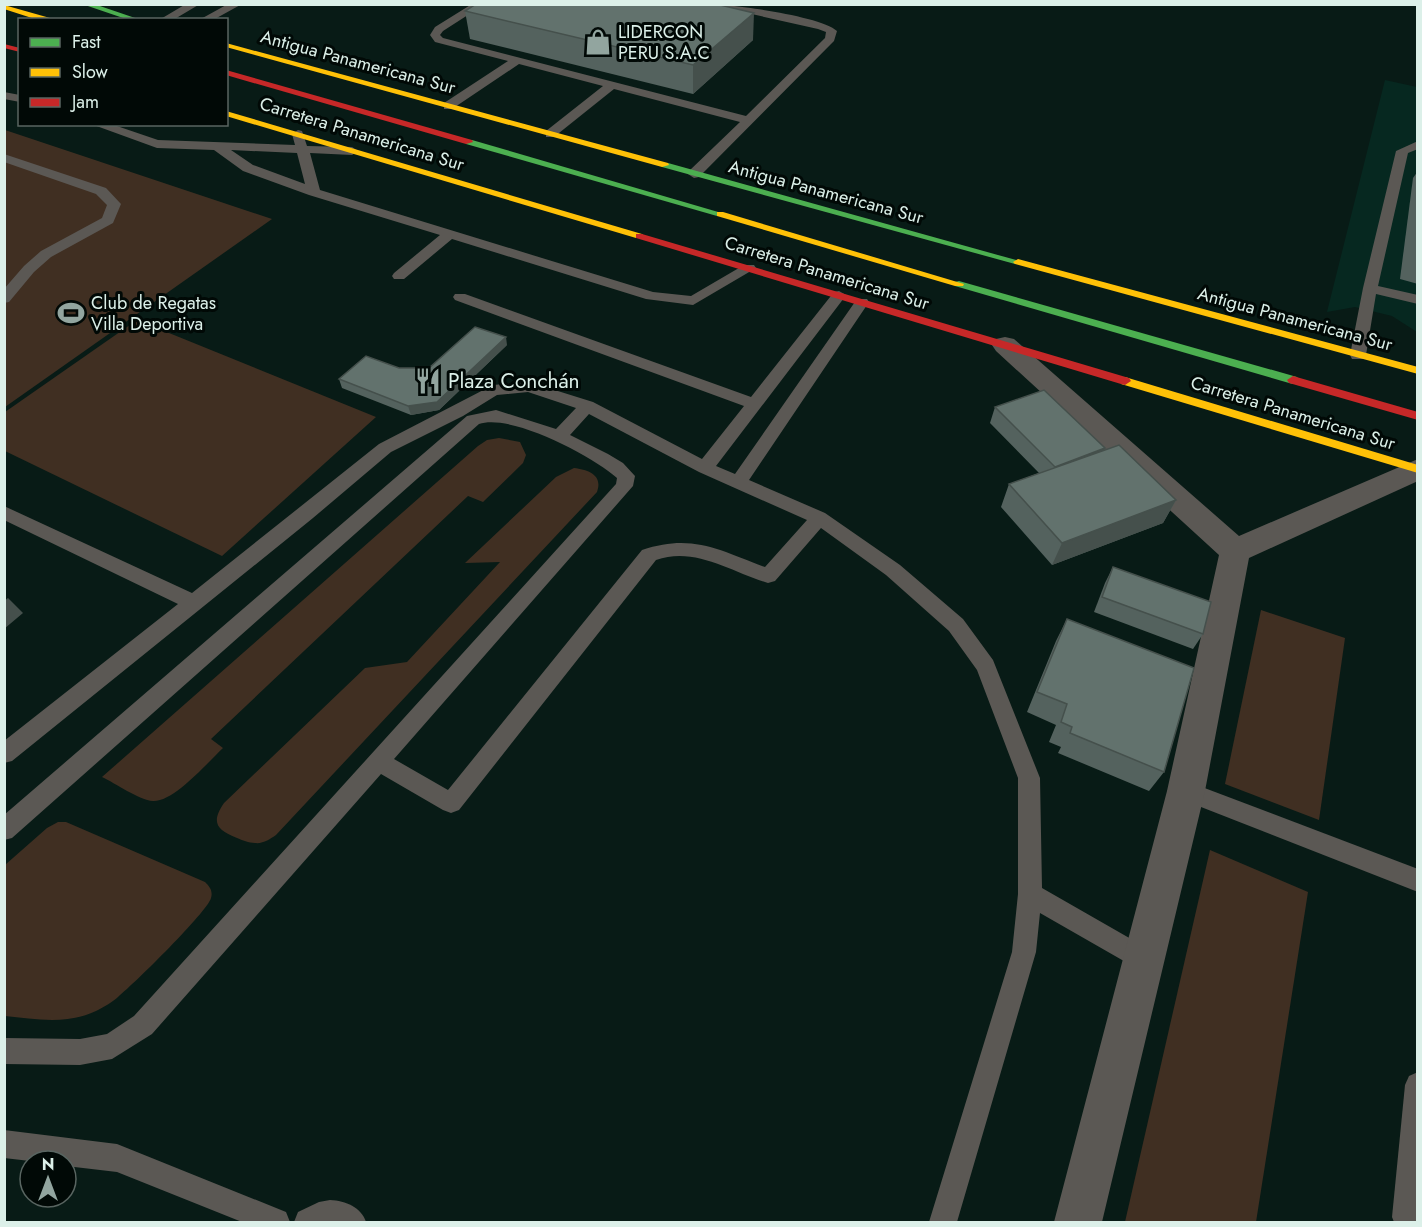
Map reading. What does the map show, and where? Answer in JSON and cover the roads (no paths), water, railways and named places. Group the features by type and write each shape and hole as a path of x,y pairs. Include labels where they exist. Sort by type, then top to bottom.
{"main road":[{"path":"85,4 105,7 133,18"},
{"path":"4,7 40,18"},
{"name":"Antigua Panamericana Sur","path":"228,46 1418,371"},
{"name":"Carretera Panamericana Sur","path":"228,73 1418,416"},
{"name":"Carretera Panamericana Sur","path":"228,114 838,294 1417,469"}],"street":[{"path":"1005,345 1235,551"},
{"path":"1235,551 1417,469"},
{"path":"1078,1222 1186,790 1235,551"}],"lane":[{"path":"168,18 195,4"},
{"path":"208,18 237,4"},
{"path":"480,4 440,29 435,35 439,40 516,61 748,120"},
{"path":"694,174 830,39 832,31 821,26 712,4"},
{"path":"448,106 516,61"},
{"path":"550,134 611,85"},
{"path":"103,126 157,144 354,151"},
{"path":"298,134 314,192"},
{"path":"217,146 248,168 314,192 651,296 693,301 749,268"},
{"path":"1358,355 1370,288 1402,151 1418,146"},
{"path":"4,158 101,191 114,204 108,220 82,236 57,247 38,260 4,300"},
{"path":"399,276 450,234"},
{"path":"1370,288 1418,300"},
{"path":"705,468 838,294"},
{"path":"460,297 754,404"},
{"path":"738,483 862,302"},
{"path":"4,754 385,448 457,412 493,390 529,387 587,406 705,468 819,518 893,570 956,625 986,666 1029,778 1030,894 1024,952 943,1222"},
{"path":"559,436 587,406"},
{"path":"4,830 473,420 484,416 496,416 559,436 618,467 626,476 624,486 143,1025 112,1046 80,1052 4,1052"},
{"path":"4,512 194,603"},
{"path":"379,762 452,803 649,555 662,549 687,548 768,576 819,518"},
{"path":"1186,790 1418,881"},
{"path":"1030,894 1143,960"},
{"path":"1408,1222 1406,1217 1418,1084"},
{"path":"4,1144 117,1158 276,1222"},
{"path":"308,1222 314,1218 333,1214 352,1222"}],"place":[{"name":"LIDERCON PERU S.A.C","path":"598,42"},
{"name":"Club de Regatas Villa Deportiva","path":"71,313"},
{"name":"Plaza Conchán","path":"428,381"}]}
